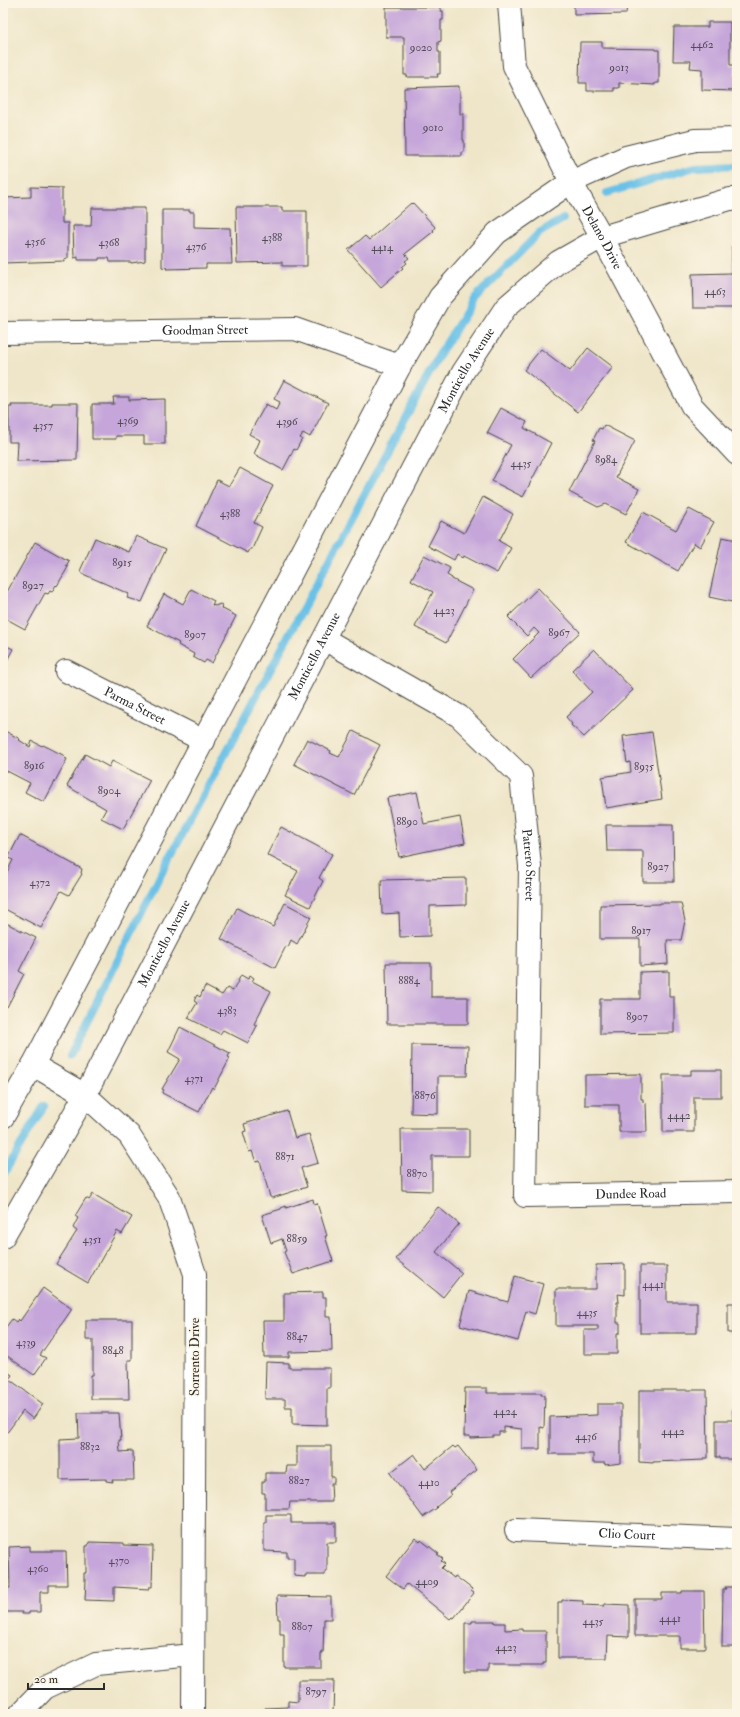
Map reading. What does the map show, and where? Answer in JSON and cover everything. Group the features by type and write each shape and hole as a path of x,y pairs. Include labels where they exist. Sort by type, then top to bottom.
{"street":[{"name":"Delano Drive","path":"509,3 514,66 571,182 692,406 737,454"},
{"path":"3,1117 33,1065 400,366 440,297 497,233 571,182 626,157 695,140 737,139"},
{"name":"Monticello Avenue","path":"3,1237 85,1095 463,372 506,307 558,262 602,237 730,199 737,199"},
{"name":"Goodman Street","path":"3,333 295,328 400,366"},
{"name":"Patrero Street","path":"324,639 459,716 521,776 530,866 525,1196"},
{"name":"Parma Street","path":"66,671 204,741"},
{"name":"Sorrento Drive","path":"33,1065 85,1095 129,1135 169,1197 195,1274 193,1714"},
{"name":"Dundee Road","path":"525,1196 737,1192"},
{"name":"Clio Court","path":"516,1530 737,1539"},
{"path":"20,1714 44,1688 96,1664 194,1655"}],"building":[{"path":"574,3 627,3 626,14 574,15"},
{"path":"386,7 441,7 441,11 443,11 443,20 441,20 441,41 438,42 438,52 440,52 440,74 437,74 438,77 407,77 407,75 404,75 404,37 386,37"},
{"path":"708,22 730,22 730,65 735,65 735,91 702,90 702,69 690,68 691,61 673,61 674,27 708,27"},
{"path":"580,42 602,42 602,48 659,50 659,83 655,83 655,85 619,83 619,88 614,88 614,91 587,91 587,83 579,83"},
{"path":"459,86 460,114 463,114 464,151 462,152 462,156 405,156 404,88"},
{"path":"31,187 62,188 62,223 68,223 68,258 64,259 64,261 3,263 3,198 31,197"},
{"path":"411,203 413,203 435,227 433,230 434,231 405,254 409,258 405,261 407,263 381,287 348,250 365,236 369,240"},
{"path":"236,207 282,207 282,211 307,211 307,266 282,266 282,262 237,263"},
{"path":"92,208 145,208 145,261 131,263 110,262 109,258 99,258 99,260 78,260 78,257 74,258 73,226 91,226"},
{"path":"162,210 190,210 190,212 194,212 194,227 230,228 232,264 206,264 206,268 166,269 167,268 162,267"},
{"path":"732,246 737,246 737,308 693,308 692,274 732,273"},
{"path":"588,348 613,367 578,412 524,370 541,349 570,371"},
{"path":"284,380 328,403 310,437 303,433 300,438 302,439 296,450 294,449 283,470 254,454 260,440 249,434 266,404 276,410 280,402 274,399"},
{"path":"113,397 129,397 129,400 165,399 165,444 144,444 144,436 116,436 116,439 92,439 92,404 114,404"},
{"path":"52,403 78,403 77,460 16,461 17,442 9,442 9,407 12,407 11,405 52,405"},
{"path":"501,408 527,422 524,428 551,443 523,497 492,481 511,445 487,433"},
{"path":"604,425 635,441 616,477 639,489 626,514 606,504 598,507 569,492 595,441 593,440 599,428 602,429"},
{"path":"240,468 273,486 254,523 262,527 252,549 250,549 248,553 196,526 217,480 229,486"},
{"path":"483,497 513,514 499,541 511,548 497,573 464,556 463,558 457,554 454,560 428,546 441,521 464,533"},
{"path":"689,509 714,522 700,547 694,543 678,571 626,542 643,512 676,530"},
{"path":"136,536 166,549 142,602 127,598 129,594 83,574 80,571 95,538 129,552"},
{"path":"722,537 737,540 737,603 709,597"},
{"path":"35,542 69,561 66,566 68,567 57,586 56,585 52,592 50,591 48,594 45,593 25,629 3,617 3,599"},
{"path":"424,555 450,568 447,575 473,590 446,643 415,627 433,592 411,580"},
{"path":"538,588 580,632 531,678 513,659 539,633 534,628 527,636 508,617"},
{"path":"191,589 214,601 212,605 215,606 220,604 222,605 221,608 236,616 212,663 206,660 204,663 193,657 194,654 178,645 179,643 147,626 164,594 183,604"},
{"path":"3,644 13,649 3,668"},
{"path":"594,649 633,690 584,737 571,725 572,724 566,717 592,692 572,670"},
{"path":"3,730 20,739 19,740 30,747 32,741 65,756 64,758 67,759 44,802 25,792 30,783 5,770 3,775"},
{"path":"353,731 380,745 354,795 294,764 307,739 331,751 330,753 339,757"},
{"path":"652,732 662,799 606,808 602,777 631,772 630,762 627,763 623,736"},
{"path":"85,754 109,767 112,761 150,780 123,829 101,818 106,809 67,786"},
{"path":"417,792 424,824 460,817 465,843 399,857 387,798"},
{"path":"606,825 673,825 674,882 643,882 643,851 607,851"},
{"path":"281,827 332,854 319,878 323,881 310,907 285,895 298,871 267,855"},
{"path":"20,835 82,869 82,874 69,895 61,891 41,928 3,908 3,880 13,860 8,858"},
{"path":"466,878 466,905 430,906 430,936 400,937 399,913 382,914 381,880"},
{"path":"285,903 311,917 297,944 291,940 288,947 286,946 275,968 221,939 237,908 273,927"},
{"path":"681,903 685,921 681,940 667,940 668,964 640,966 640,939 600,939 600,905"},
{"path":"6,923 36,938 19,971 24,974 7,1007 3,1005 3,929"},
{"path":"386,963 431,963 431,997 468,997 468,1024 387,1024"},
{"path":"669,971 669,997 674,997 674,1033 600,1034 600,999 640,999 640,972"},
{"path":"241,975 248,979 250,975 254,978 252,981 271,991 254,1024 257,1026 248,1043 223,1030 220,1034 188,1018 197,1003 194,1001 197,995 200,997 205,986 222,995 227,988 233,991"},
{"path":"180,1027 230,1053 228,1057 230,1058 214,1089 212,1087 199,1112 162,1093 164,1090 162,1089 180,1059 168,1052"},
{"path":"412,1045 468,1046 467,1076 438,1076 438,1114 411,1113"},
{"path":"691,1070 721,1070 721,1097 694,1097 694,1132 663,1132 663,1075 691,1075"},
{"path":"641,1074 641,1099 643,1099 643,1102 646,1103 647,1132 619,1132 619,1105 585,1105 585,1075"},
{"path":"287,1111 295,1138 309,1134 318,1163 301,1168 307,1187 272,1198 270,1197 260,1161 256,1162 252,1151 249,1152 243,1132 246,1131 244,1124"},
{"path":"401,1129 469,1129 469,1156 432,1156 432,1191 402,1190"},
{"path":"93,1194 132,1217 122,1234 117,1231 88,1283 56,1264 77,1231 73,1228 78,1218 75,1216 86,1198 89,1200"},
{"path":"313,1199 314,1204 317,1203 333,1261 293,1274 284,1252 286,1251 282,1239 271,1243 262,1215 286,1206 286,1208"},
{"path":"438,1207 459,1224 436,1252 462,1273 443,1297 396,1259"},
{"path":"625,1264 625,1295 618,1294 619,1302 617,1302 617,1323 620,1323 620,1333 617,1333 617,1354 584,1354 584,1330 598,1330 598,1326 556,1326 556,1289 596,1289 596,1265"},
{"path":"640,1266 667,1266 667,1302 697,1302 697,1333 640,1333"},
{"path":"515,1276 543,1284 535,1314 526,1311 518,1341 460,1325 469,1291 508,1302"},
{"path":"43,1288 72,1309 40,1355 46,1358 34,1375 3,1353 3,1331 12,1319 16,1322 18,1319 20,1321"},
{"path":"323,1292 323,1297 326,1297 326,1317 331,1317 332,1351 289,1352 289,1357 264,1357 263,1321 284,1321 284,1293"},
{"path":"728,1303 737,1303 737,1333 728,1333"},
{"path":"86,1320 132,1320 132,1360 128,1360 129,1399 91,1399 93,1340 86,1340"},
{"path":"266,1362 289,1363 289,1368 330,1368 330,1388 327,1388 327,1425 292,1424 292,1407 285,1407 285,1399 265,1399"},
{"path":"3,1369 12,1375 9,1379 43,1404 33,1419 23,1411 3,1438"},
{"path":"465,1388 487,1388 487,1393 542,1393 541,1395 545,1395 544,1428 540,1427 540,1449 522,1449 522,1429 504,1427 504,1432 499,1432 499,1435 493,1435 493,1437 470,1438 470,1436 464,1436"},
{"path":"639,1390 707,1390 708,1458 704,1458 704,1460 653,1463 639,1462"},
{"path":"597,1404 621,1404 621,1463 605,1465 605,1463 593,1463 593,1454 550,1454 550,1417 597,1415"},
{"path":"733,1407 737,1407 737,1459 720,1459 720,1457 716,1457 716,1420 733,1420"},
{"path":"78,1413 119,1413 121,1440 119,1440 120,1452 133,1451 134,1480 112,1480 113,1482 106,1481 106,1479 60,1480 60,1439 79,1438"},
{"path":"297,1446 331,1446 331,1477 334,1477 334,1483 331,1483 332,1502 290,1502 289,1509 265,1509 265,1493 262,1493 262,1482 265,1482 265,1473 286,1473 287,1466 297,1466"},
{"path":"453,1446 455,1448 458,1446 477,1470 449,1492 452,1494 436,1507 437,1508 423,1517 390,1473 414,1454 425,1469"},
{"path":"266,1515 291,1515 291,1523 336,1523 336,1542 327,1542 327,1572 325,1572 325,1575 305,1575 305,1577 294,1576 294,1558 287,1558 287,1552 264,1551 264,1523 266,1523"},
{"path":"415,1538 420,1542 421,1540 439,1554 437,1554 443,1559 441,1561 445,1564 441,1568 454,1578 455,1576 472,1589 471,1591 474,1593 454,1618 452,1617 450,1619 407,1584 403,1589 386,1576"},
{"path":"89,1542 153,1546 152,1587 149,1587 149,1589 114,1587 114,1601 85,1600 86,1580 84,1580 84,1573 86,1573 86,1546 88,1546"},
{"path":"30,1546 30,1551 66,1551 67,1585 49,1585 49,1592 40,1592 40,1612 29,1612 29,1614 22,1614 22,1612 4,1612 3,1588 10,1588 9,1547"},
{"path":"725,1587 737,1587 737,1647 722,1647 723,1589 726,1589"},
{"path":"682,1591 704,1591 705,1648 680,1648 680,1636 635,1636 635,1599 662,1599 662,1593 682,1593"},
{"path":"277,1596 331,1597 331,1619 324,1619 321,1667 284,1667 284,1634 280,1634"},
{"path":"562,1600 583,1601 583,1605 629,1605 629,1637 608,1636 607,1658 558,1658 558,1602 562,1602"},
{"path":"472,1621 495,1621 495,1623 505,1623 505,1630 522,1629 522,1631 546,1631 546,1663 543,1663 543,1665 488,1665 488,1672 465,1672 465,1623 472,1623"},
{"path":"298,1680 334,1680 333,1714 265,1714 265,1708 288,1707 288,1701 298,1702"}],"waterway":[{"path":"607,193 695,167 737,165"},
{"path":"70,1056 160,876 439,355 475,298 539,233 563,219"},
{"path":"3,1175 44,1106"}]}
